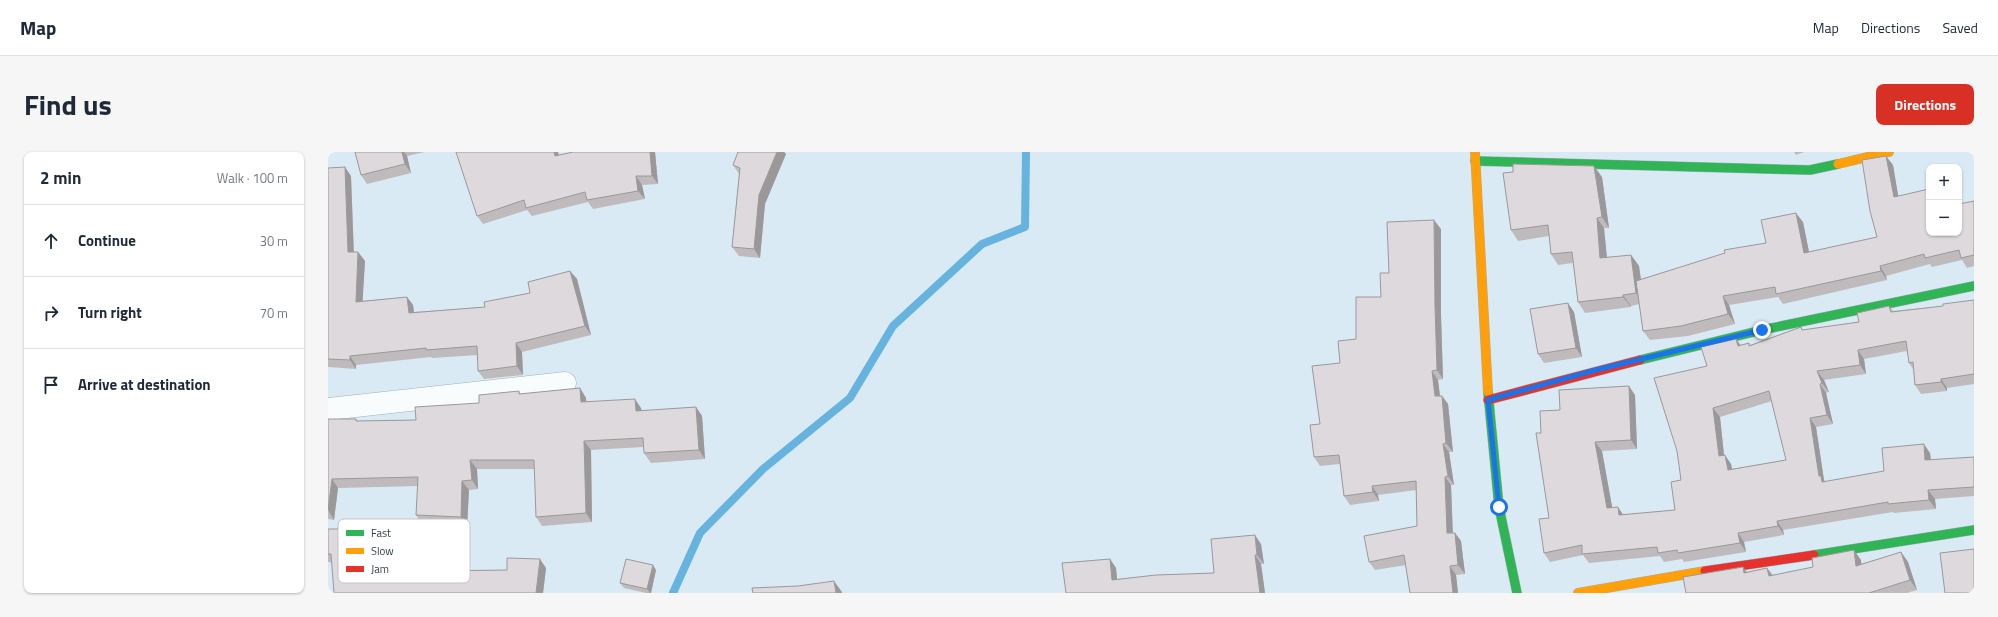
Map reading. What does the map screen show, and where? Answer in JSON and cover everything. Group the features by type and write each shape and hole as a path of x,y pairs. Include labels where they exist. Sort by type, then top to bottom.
{"street":[{"path":"1517,593 1499,507 1488,400 1475,156 1810,170 1889,152"},
{"path":"1488,400 1596,370 1762,330 1974,286"},
{"path":"328,409 565,383"},
{"path":"1578,593 1693,573 1974,530"}],"building":[{"path":"355,152 402,152 405,164 361,175"},
{"path":"456,152 554,152 555,156 573,152 650,152 652,176 636,176 638,191 587,200 585,192 526,208 524,200 477,216"},
{"path":"738,152 777,152 759,195 754,249 732,247 740,168 733,165"},
{"path":"1886,156 1894,197 1926,190 1926,236 1962,236 1962,203 1974,201 1974,255 1961,258 1959,250 1925,258 1924,254 1880,266 1881,271 1776,294 1775,287 1723,296 1728,314 1681,326 1643,331 1636,281 1725,253 1724,250 1766,243 1761,220 1796,213 1804,253 1877,237 1870,211 1862,160"},
{"path":"1513,164 1594,166 1602,217 1597,218 1600,258 1631,255 1636,293 1623,295 1623,297 1578,302 1572,252 1551,254 1548,225 1511,230 1503,173 1513,172"},
{"path":"345,167 348,252 358,252 356,302 407,297 409,313 485,307 484,302 530,293 528,282 570,271 585,326 516,343 517,366 478,371 477,346 426,350 426,348 350,356 350,360 328,359 328,168"},
{"path":"1434,220 1437,370 1432,371 1435,396 1442,396 1446,443 1443,444 1448,476 1445,477 1447,533 1455,533 1458,565 1450,566 1453,593 1410,593 1404,555 1369,562 1364,536 1417,526 1416,481 1372,486 1373,492 1344,496 1339,455 1314,457 1310,425 1320,424 1312,366 1340,363 1338,341 1356,339 1356,297 1381,297 1380,273 1389,273 1387,222"},
{"path":"1974,300 1974,374 1941,379 1941,382 1915,385 1913,362 1909,363 1906,341 1858,350 1860,365 1817,371 1822,383 1820,384 1827,415 1810,418 1819,476 1821,476 1822,482 1884,471 1882,448 1924,444 1925,460 1974,457 1974,487 1928,490 1929,500 1888,504 1888,502 1777,521 1778,526 1738,533 1740,543 1678,553 1677,550 1658,553 1657,547 1582,554 1582,545 1544,553 1539,519 1549,518 1536,433 1541,433 1540,411 1560,410 1559,390 1629,386 1631,440 1595,442 1607,508 1618,507 1619,515 1675,510 1671,482 1681,480 1677,451 1654,378 1707,366 1701,347 1736,339 1738,346 1749,343 1749,346 1801,327 1802,330 1859,322 1857,313 1889,306 1891,312 1943,306 1943,304","holes":["1769,391 1786,460 1728,470 1725,455 1719,456 1713,408"]},
{"path":"1568,303 1576,348 1538,354 1530,309"},
{"path":"580,388 581,402 635,399 636,411 696,407 699,450 644,453 643,438 584,441 586,513 536,517 534,460 470,460 472,480 462,481 461,517 416,515 418,477 332,479 328,510 328,419 356,419 356,421 416,420 415,407 479,403 479,395 519,391 519,394"},
{"path":"328,529 338,529 338,583 470,583 470,570 507,570 507,558 540,559 536,593 334,593 331,554 328,554"},
{"path":"1255,535 1257,555 1255,555 1260,593 1066,593 1062,563 1110,559 1112,580 1156,575 1214,573 1211,539"},
{"path":"1974,549 1974,593 1945,593 1940,553"},
{"path":"1854,550 1856,566 1901,552 1910,580 1869,593 1686,593 1683,577 1743,567 1744,573 1767,568 1769,576 1813,567 1812,558"},
{"path":"626,559 653,565 647,589 620,583"},
{"path":"834,581 836,593 753,593 752,588 798,586"}],"waterway":[{"path":"673,593 700,533 763,469 850,398 893,326 982,244 1025,227 1026,152"}],"traffic: fast":[{"path":"1475,161 1810,170 1838,164"},
{"path":"1640,360 1762,330 1974,286"},
{"path":"1488,392 1499,507 1517,593"},
{"path":"1814,555 1974,530"}],"traffic: slow":[{"path":"1475,152 1488,392"},
{"path":"1838,164 1889,152"},
{"path":"1578,593 1705,571"}],"traffic: jam":[{"path":"1488,400 1640,360"},
{"path":"1705,571 1814,555"}],"route":[{"path":"1499,507 1488,400 1596,370 1762,330"}]}
